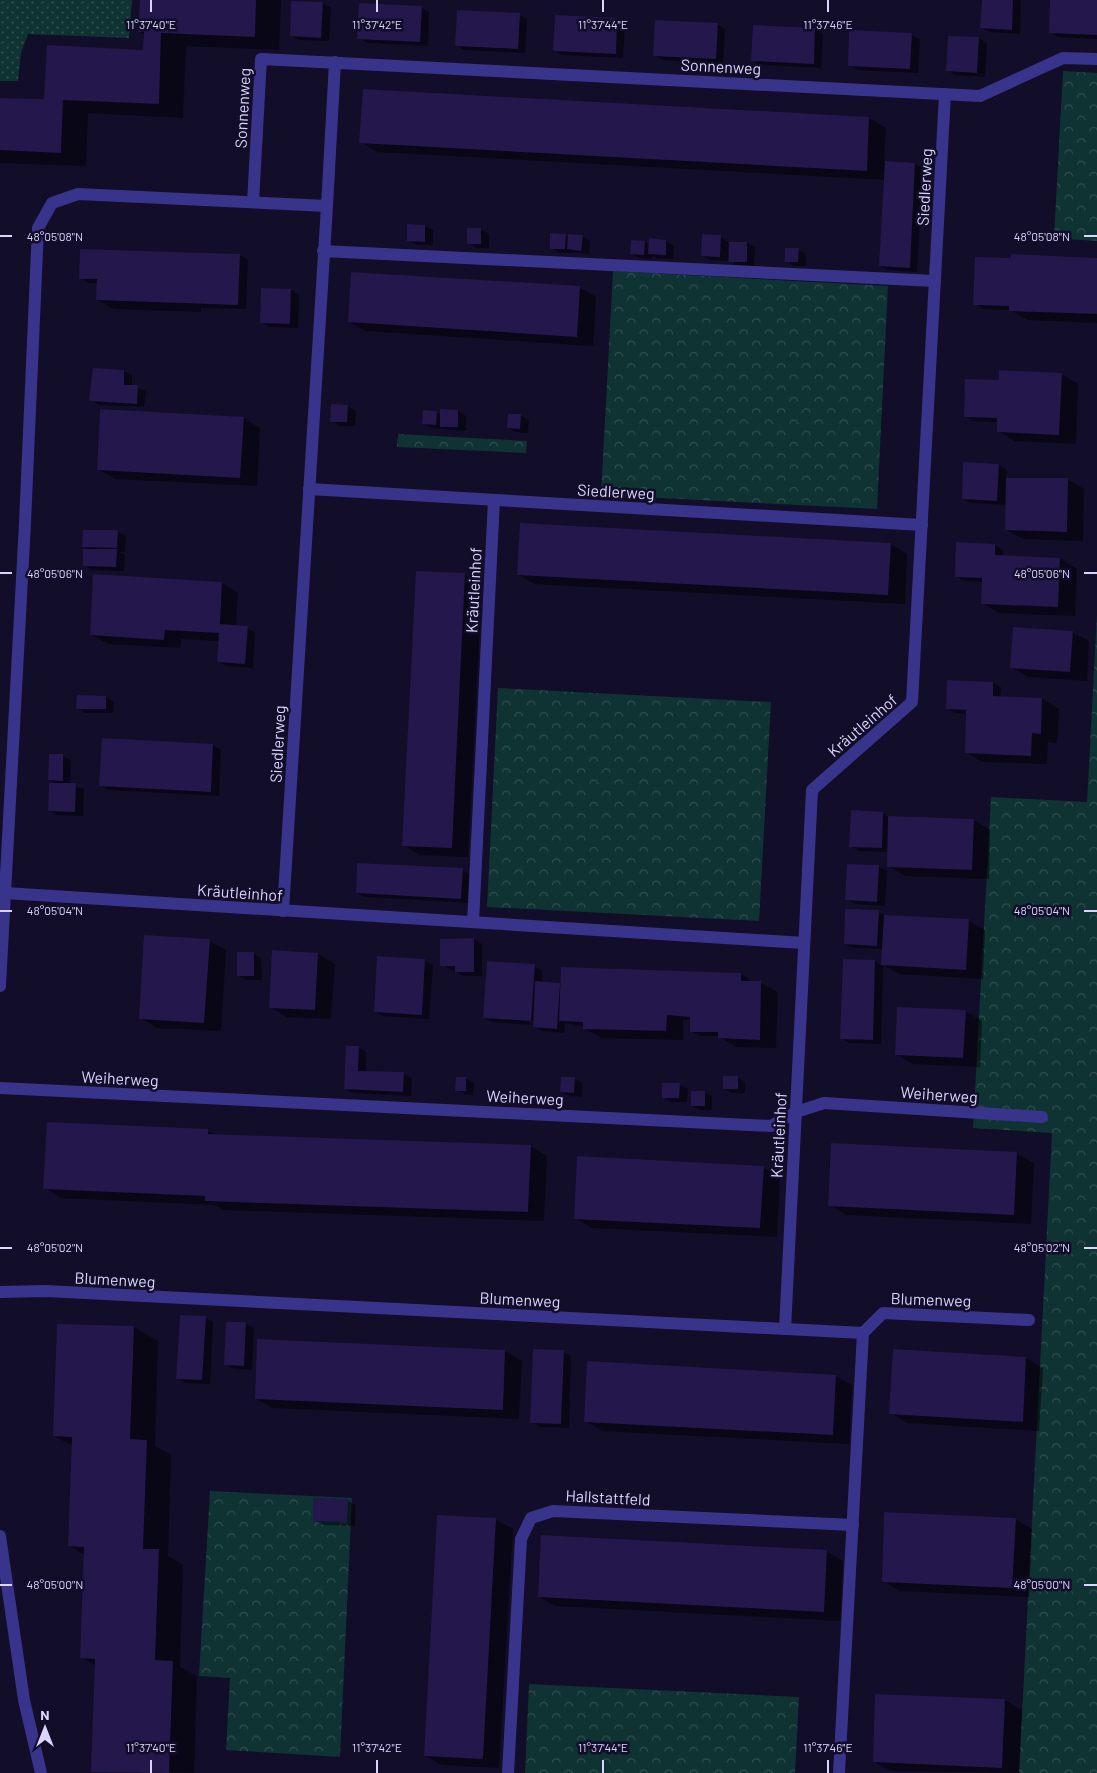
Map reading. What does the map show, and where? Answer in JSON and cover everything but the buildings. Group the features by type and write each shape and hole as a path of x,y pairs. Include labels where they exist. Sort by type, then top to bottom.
{"street":[{"name":"Sonnenweg","path":"253,202 261,59 980,96 1063,58 1097,58"},
{"path":"0,986 26,513 38,228 52,203 78,194 327,206 335,62"},
{"name":"Siedlerweg","path":"912,702 945,94"},
{"name":"Siedlerweg","path":"283,911 327,206"},
{"path":"323,251 935,281"},
{"name":"Siedlerweg","path":"309,489 922,525"},
{"name":"Kräutleinhof","path":"473,922 494,500"},
{"name":"Kräutleinhof","path":"785,1329 812,790 912,702"},
{"name":"Kräutleinhof","path":"5,893 804,943"},
{"name":"Weiherweg","path":"0,1088 771,1126 796,1112 824,1103 1042,1117"},
{"name":"Blumenweg","path":"0,1292 46,1292 863,1333 883,1313 1029,1320"},
{"path":"839,1773 863,1333"},
{"name":"Hallstattfeld","path":"508,1773 521,1539 531,1518 553,1510 853,1525"},
{"path":"0,1536 24,1700 41,1773"}],"green space":[{"path":"0,0 132,0 129,38 28,34 21,53 18,81 0,81"},
{"path":"1063,71 1097,73 1097,241 1054,238"},
{"path":"613,271 888,286 877,509 601,495"},
{"path":"398,434 527,441 526,453 397,447"},
{"path":"1097,614 1097,1773 1019,1773 1052,1133 973,1128 991,797 1087,802"},
{"path":"498,688 771,702 759,921 487,907"},
{"path":"210,1491 352,1498 340,1757 226,1750 230,1678 199,1676"},
{"path":"529,1684 799,1697 795,1773 525,1773"}]}
